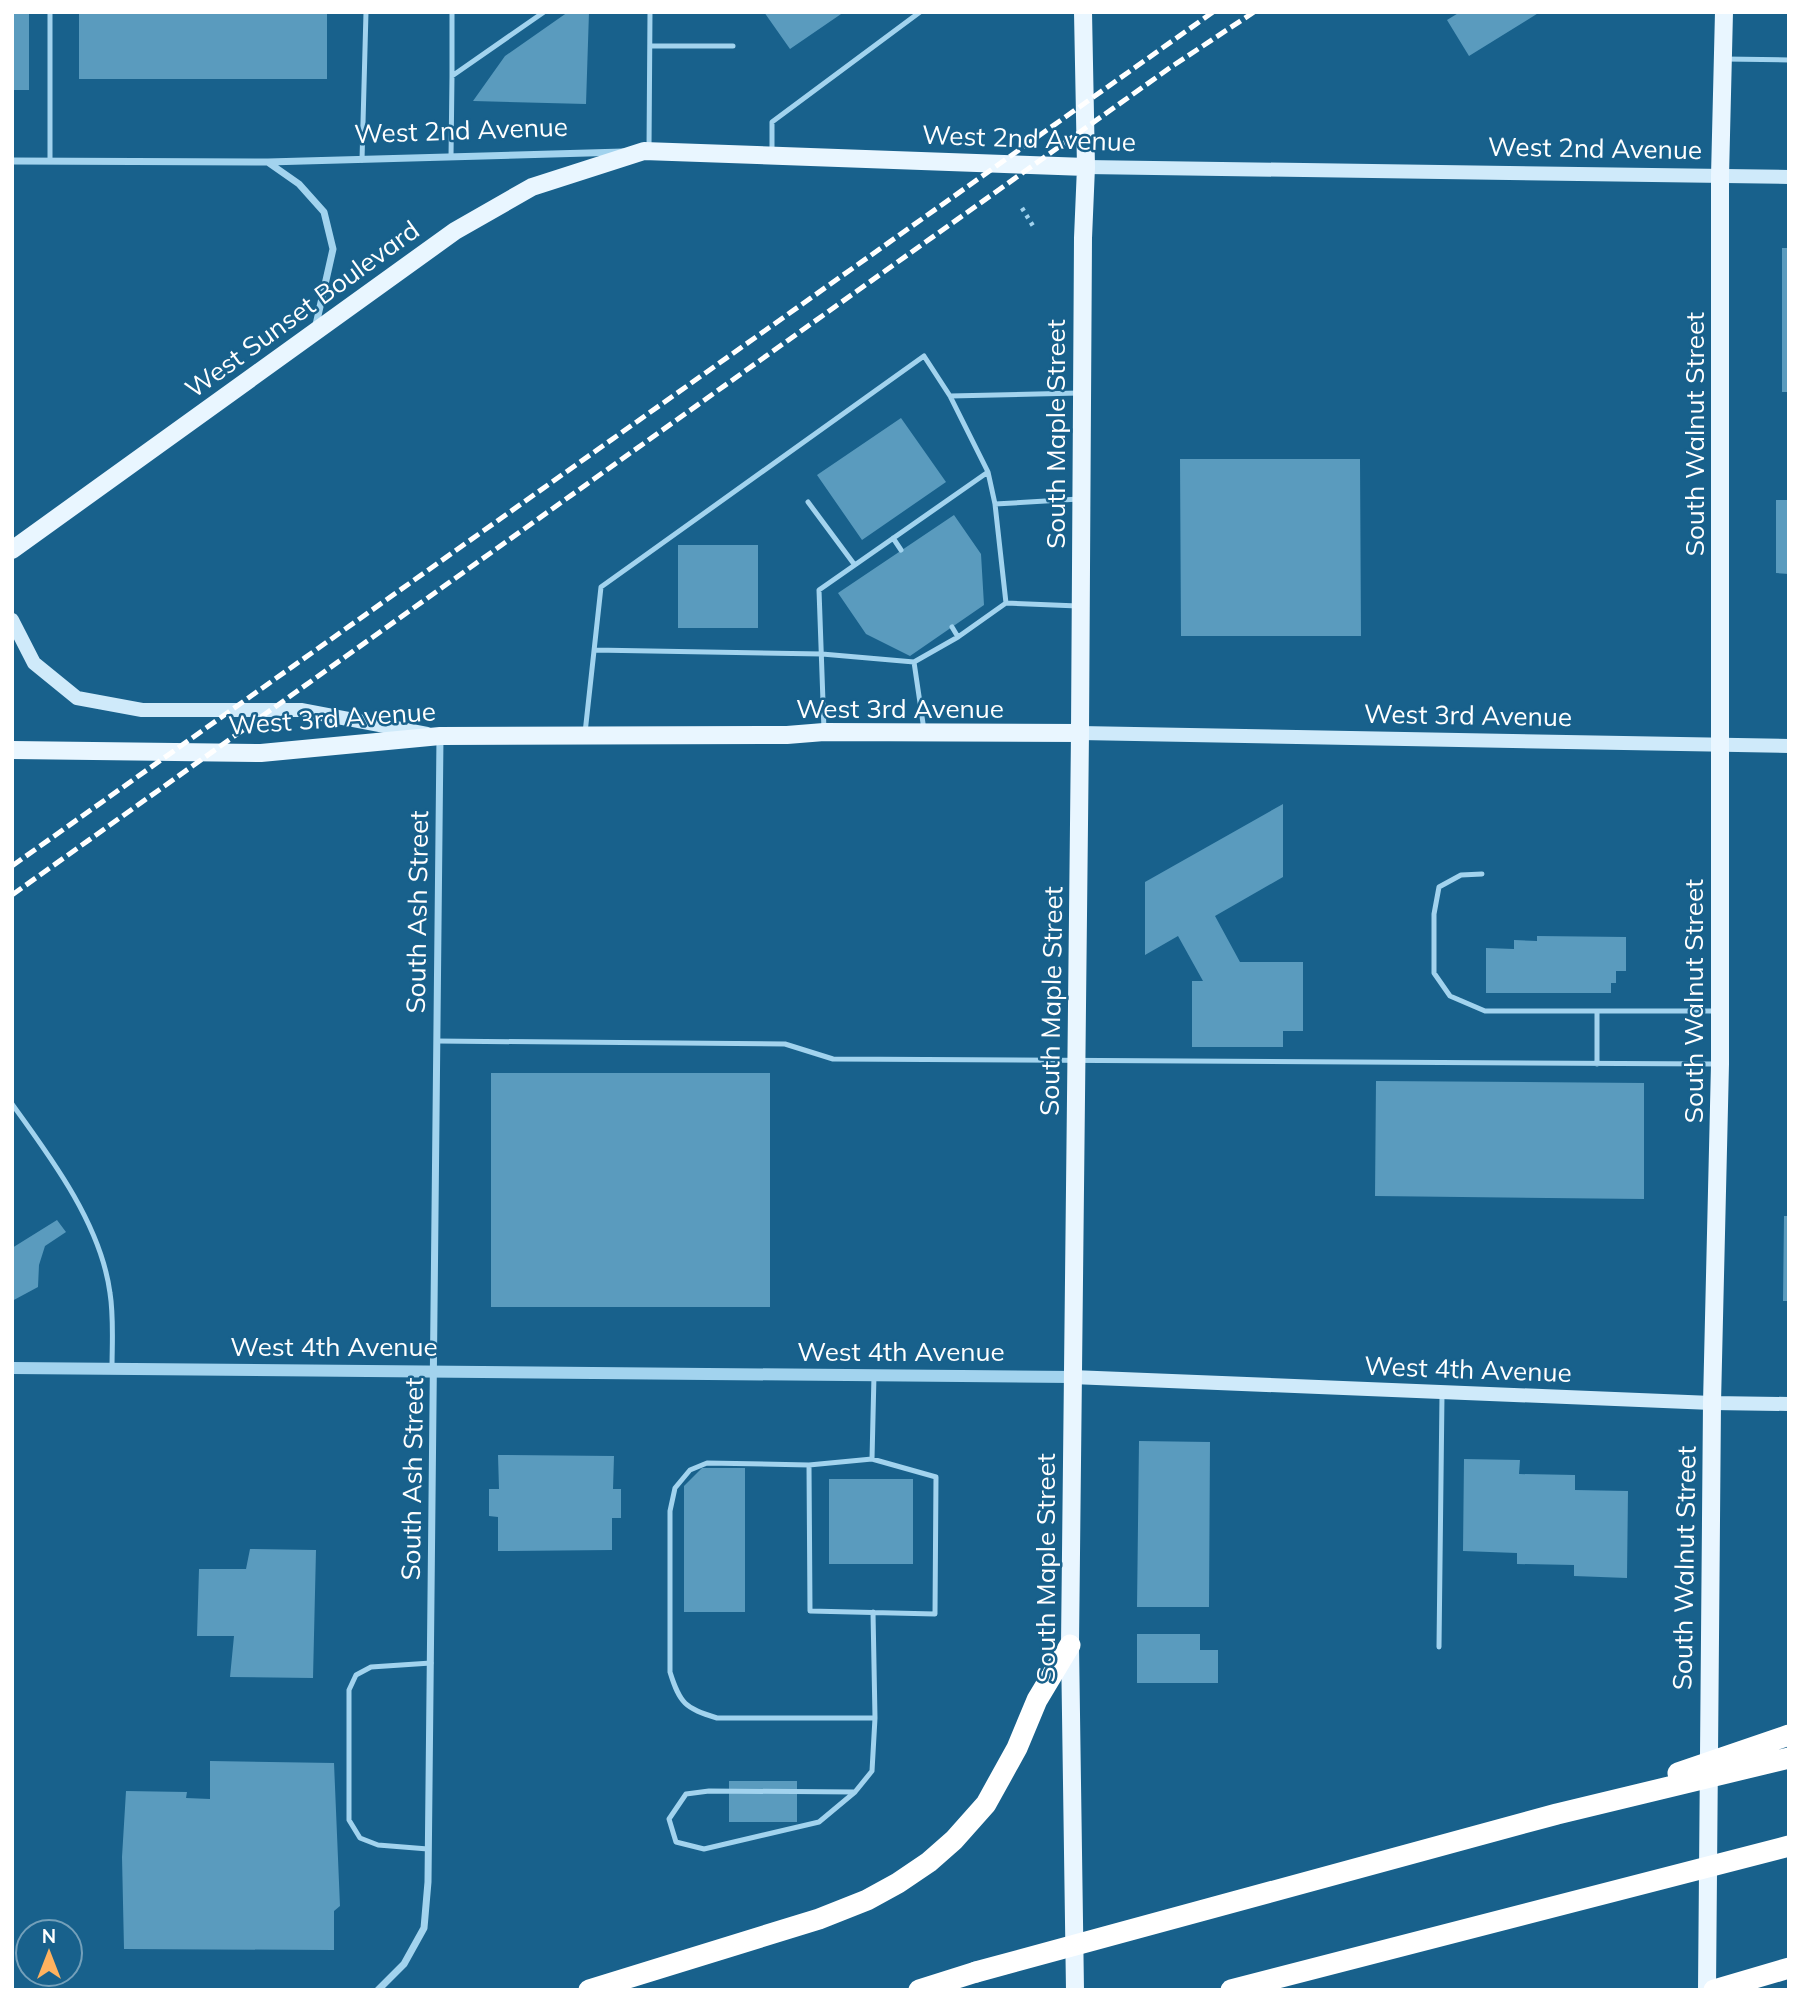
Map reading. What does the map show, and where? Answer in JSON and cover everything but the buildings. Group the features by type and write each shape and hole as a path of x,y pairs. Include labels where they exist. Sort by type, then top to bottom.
{"highway":[{"path":"589,1990 819,1919 867,1900 929,1862 954,1840 986,1804 1017,1748 1037,1700 1070,1645"},
{"path":"1557,1814 1789,1735"},
{"path":"919,1990 976,1972 1557,1814 1789,1758"},
{"path":"1231,1990 1789,1846"},
{"path":"1715,1990 1789,1968"}],"main road":[{"name":"South Maple Street","path":"1075,1990 1070,1645 1083,238 1086,167 1083,12"},
{"name":"South Walnut Street","path":"1707,1990 1712,1403 1720,1064 1720,176 1724,12"},
{"name":"West 2nd Avenue","path":"647,151 1086,167 1789,177"},
{"name":"West Sunset Boulevard","path":"12,551 454,231 532,187 647,151"},
{"path":"12,620 34,663 77,698 142,710 301,710 440,737"},
{"name":"West 3rd Avenue","path":"12,750 261,753 440,737 787,735 824,732 1080,733 1789,746"},
{"name":"West 4th Avenue","path":"1072,1377 1789,1404"},
{"path":"1715,1990 1789,1975"}],"street":[{"name":"West 2nd Avenue","path":"12,161 268,162 647,151"},
{"path":"268,162 299,184 324,212 333,249 314,331"},
{"name":"South Ash Street","path":"379,1990 404,1964 424,1928 428,1849 440,737"},
{"name":"West 4th Avenue","path":"12,1368 1072,1377"}],"lane":[{"path":"50,12 50,162"},
{"path":"362,160 366,12"},
{"path":"451,156 452,12"},
{"path":"452,76 544,12"},
{"path":"647,151 650,12"},
{"path":"772,156 772,122 920,12"},
{"path":"650,46 733,46"},
{"path":"1722,59 1789,60"},
{"path":"584,737 601,587 924,356 950,396 988,472 995,503 1006,603"},
{"path":"950,396 1082,393"},
{"path":"824,732 820,590 988,472"},
{"path":"995,503 1081,499"},
{"path":"808,502 854,564"},
{"path":"893,538 901,550"},
{"path":"594,650 822,654 914,662 957,637 1006,603 1081,606"},
{"path":"952,628 957,637"},
{"path":"914,662 925,733"},
{"path":"1482,874 1461,875 1440,887 1434,914 1434,973 1450,996 1485,1011 1720,1011"},
{"path":"1597,1011 1597,1063"},
{"path":"437,1041 785,1044 833,1059 1720,1064"},
{"path":"12,1104 50,1157 96,1240 110,1293 112,1369"},
{"path":"873,1459 874,1375"},
{"path":"1439,1647 1442,1392"},
{"path":"809,1465 810,1611 935,1614 936,1477 873,1459 809,1465 708,1463 690,1470 675,1488 670,1511 670,1672 677,1694 692,1710 717,1718 875,1718"},
{"path":"855,1793 709,1791 686,1794 669,1819 676,1842 704,1849 820,1822 855,1793 873,1771 873,1612"},
{"path":"428,1849 378,1845 360,1838 349,1821 349,1690 356,1675 371,1667 430,1664"}],"path":[{"path":"1022,208 1033,226"}],"railway":[{"path":"12,866 1213,12"},
{"path":"12,895 1171,67 1254,12"}]}
